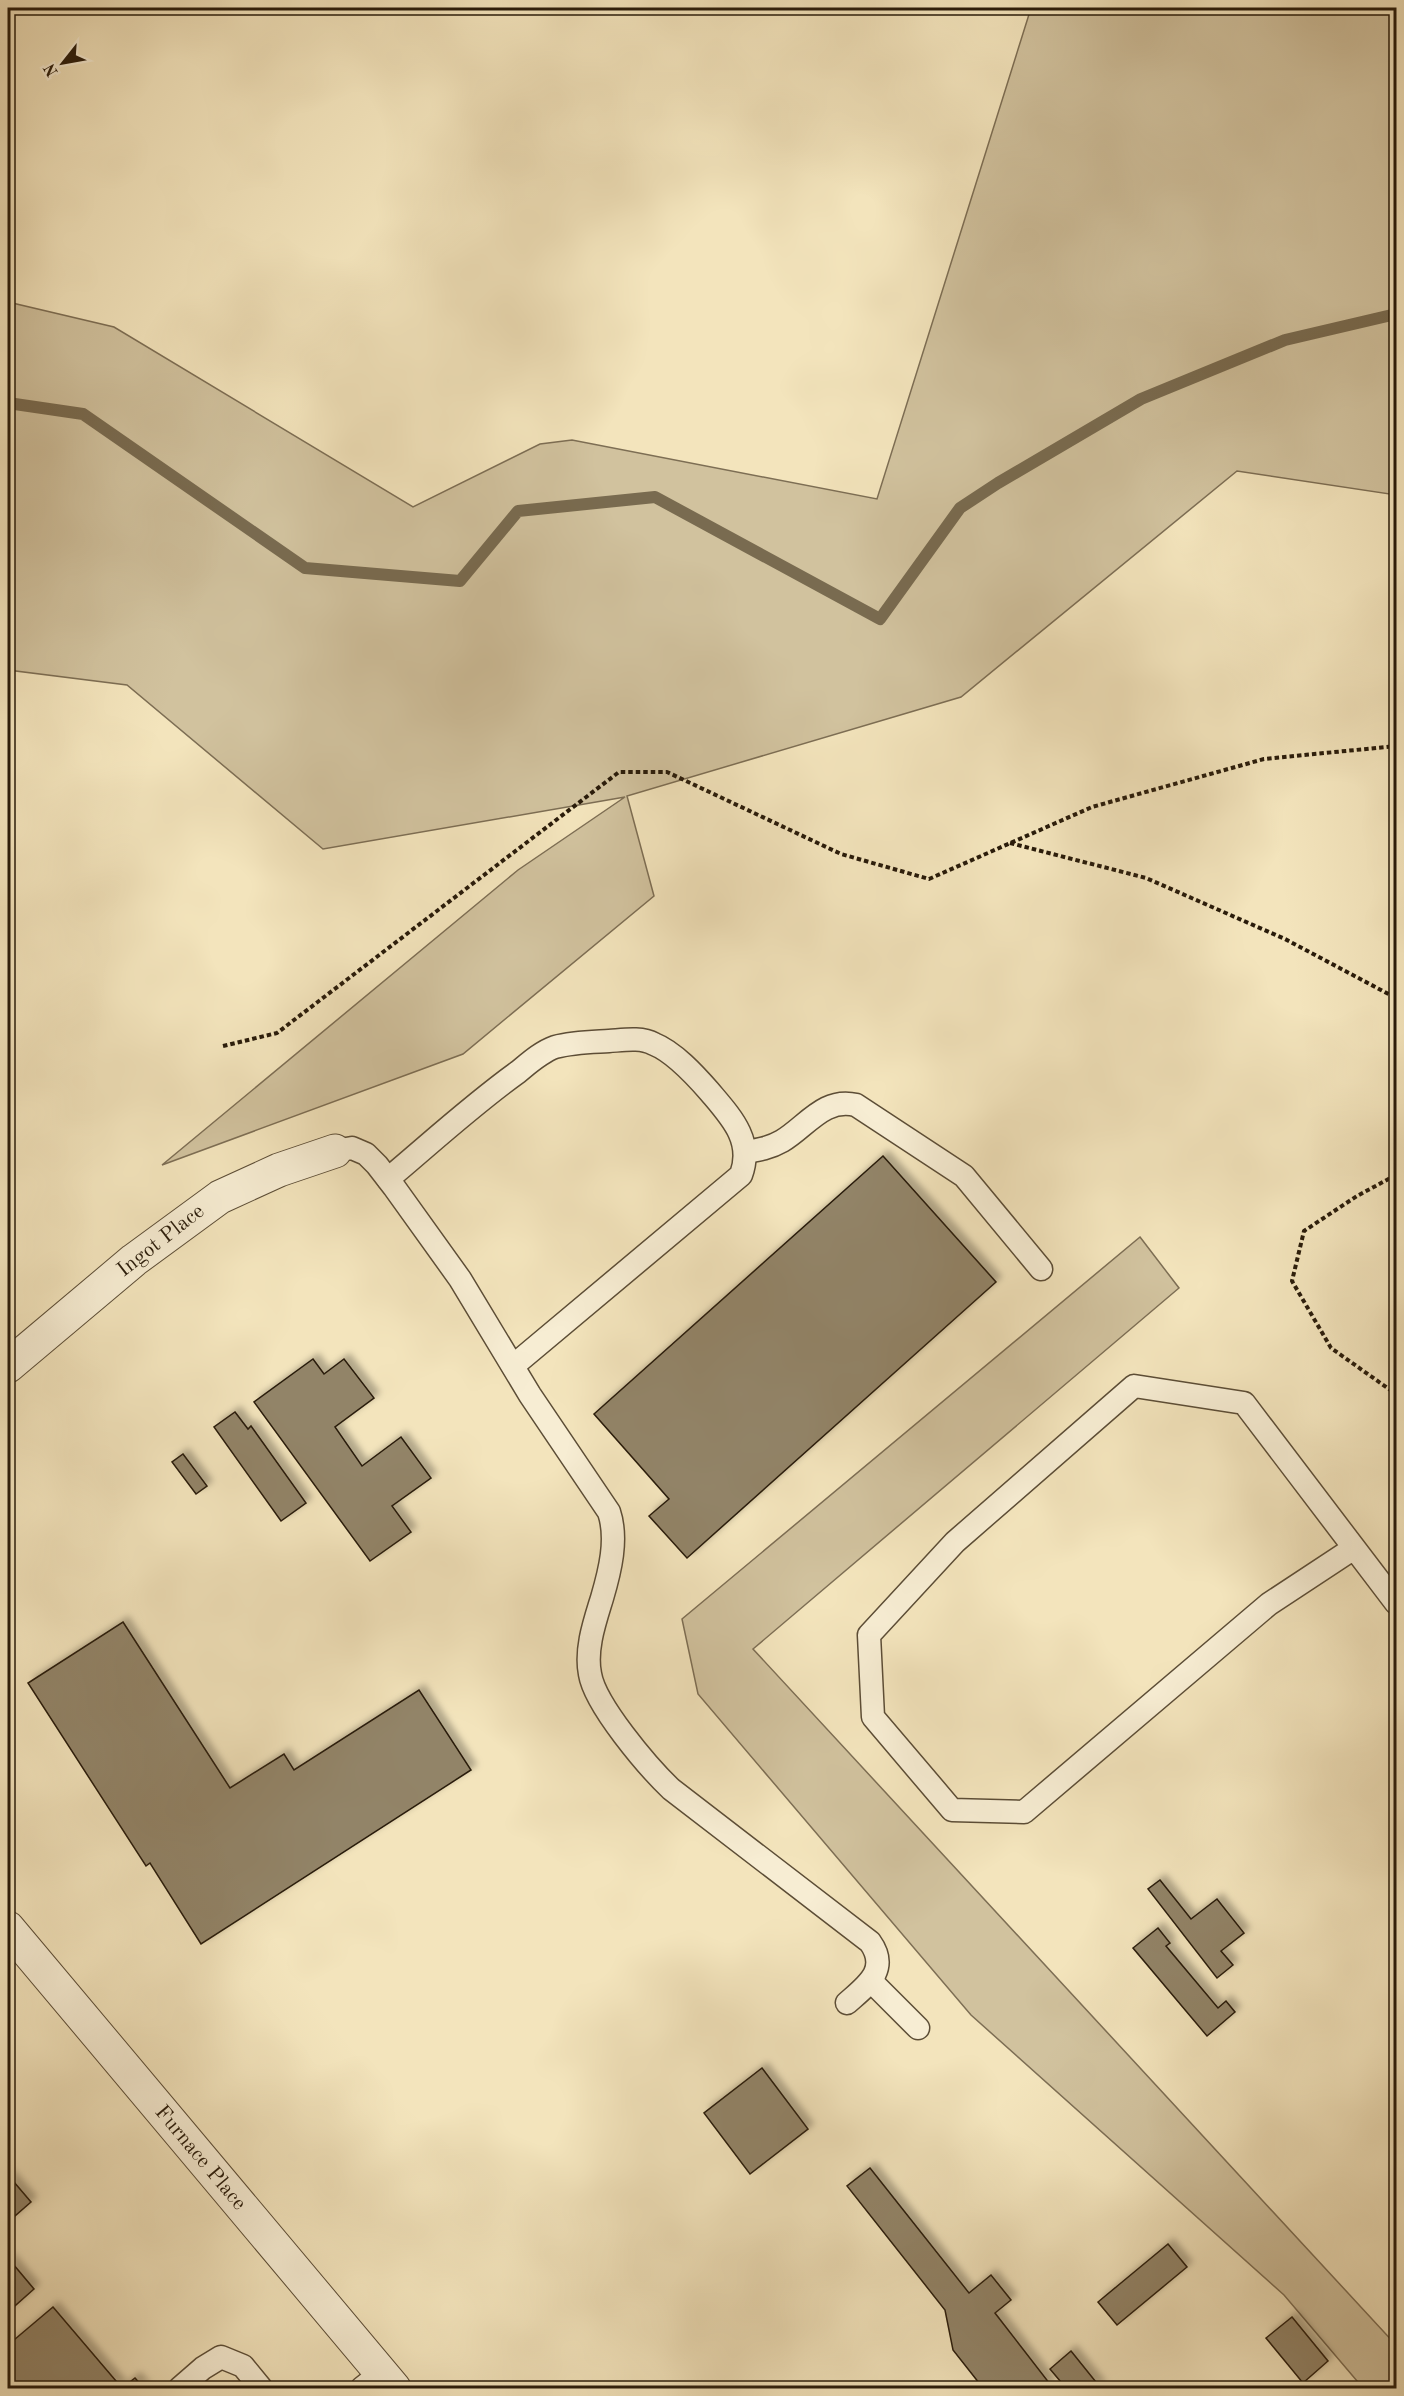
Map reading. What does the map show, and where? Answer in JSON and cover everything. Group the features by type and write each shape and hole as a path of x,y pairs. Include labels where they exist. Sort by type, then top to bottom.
{"street":[{"name":"Ingot Place","path":"8,1366 134,1260 220,1197 279,1170 334,1151"},
{"name":"Furnace Place","path":"8,1928 379,2383"}],"lane":[{"path":"388,1179 495,1088 544,1052 578,1042 639,1040 656,1044 704,1085 737,1126 744,1141 745,1152 741,1175 513,1366"},
{"path":"745,1152 771,1147 827,1108 842,1104 856,1105 964,1176 1041,1269"},
{"path":"334,1151 346,1148 357,1149 372,1160 388,1179 460,1279 513,1366 602,1502 611,1520 611,1561 591,1639 589,1656 590,1674 597,1696 643,1761 671,1789 870,1942 877,1954 878,1965 871,1981 847,2003"},
{"path":"1354,1548 1269,1604 1024,1812 952,1810 873,1717 869,1635 955,1542 1134,1386 1244,1403 1396,1603"},
{"path":"871,1981 918,2028"},
{"path":"180,2388 203,2368 221,2357 243,2366 261,2388"}],"path":[{"path":"223,1046 277,1033 620,772 667,771 841,854 929,879 1092,807 1264,759 1396,746"},
{"path":"1010,843 1146,878 1285,939 1396,998"},
{"path":"1396,1174 1357,1196 1304,1231 1292,1281 1331,1348 1396,1394"}],"shaded area":[{"path":"1031,8 1396,8 1396,495 1237,471 961,697 627,796 654,896 463,1054 162,1165 518,870 625,797 323,849 127,685 8,670 8,302 114,327 413,507 540,444 572,440 877,499"},
{"path":"1140,1237 1179,1288 753,1649 1396,2345 1396,2388 1363,2388 1284,2295 971,2015 698,1694 682,1619"}],"building":[{"path":"883,1156 996,1282 687,1558 649,1516 669,1499 594,1414"},
{"path":"313,1359 324,1374 344,1359 374,1398 335,1427 362,1466 401,1437 431,1478 392,1506 411,1532 370,1561 254,1402"},
{"path":"235,1412 248,1429 251,1426 306,1503 281,1521 214,1427"},
{"path":"183,1454 207,1486 196,1494 172,1462"},
{"path":"123,1622 230,1788 284,1754 294,1770 419,1690 471,1770 201,1944 150,1863 146,1866 28,1683"},
{"path":"1160,1880 1191,1919 1217,1899 1244,1933 1221,1951 1233,1965 1217,1978 1148,1889"},
{"path":"1158,1928 1170,1943 1166,1946 1218,2008 1226,2001 1235,2012 1207,2036 1133,1948"},
{"path":"762,2068 808,2129 750,2174 704,2113"},
{"path":"870,2168 969,2293 991,2275 1011,2300 995,2313 1050,2384 1044,2388 983,2388 953,2350 945,2310 847,2186"},
{"path":"8,2175 31,2202 8,2222"},
{"path":"1168,2244 1187,2267 1117,2325 1098,2302"},
{"path":"8,2258 34,2289 8,2312"},
{"path":"53,2307 122,2388 8,2388 8,2345"},
{"path":"1292,2317 1328,2361 1303,2383 1266,2338"},
{"path":"1071,2351 1100,2387 1066,2388 1050,2369"},
{"path":"135,2378 144,2388 122,2388"}],"waterway":[{"path":"8,403 83,414 305,568 460,581 518,511 655,497 880,619 960,508 998,483 1141,399 1285,340 1396,314"}]}
